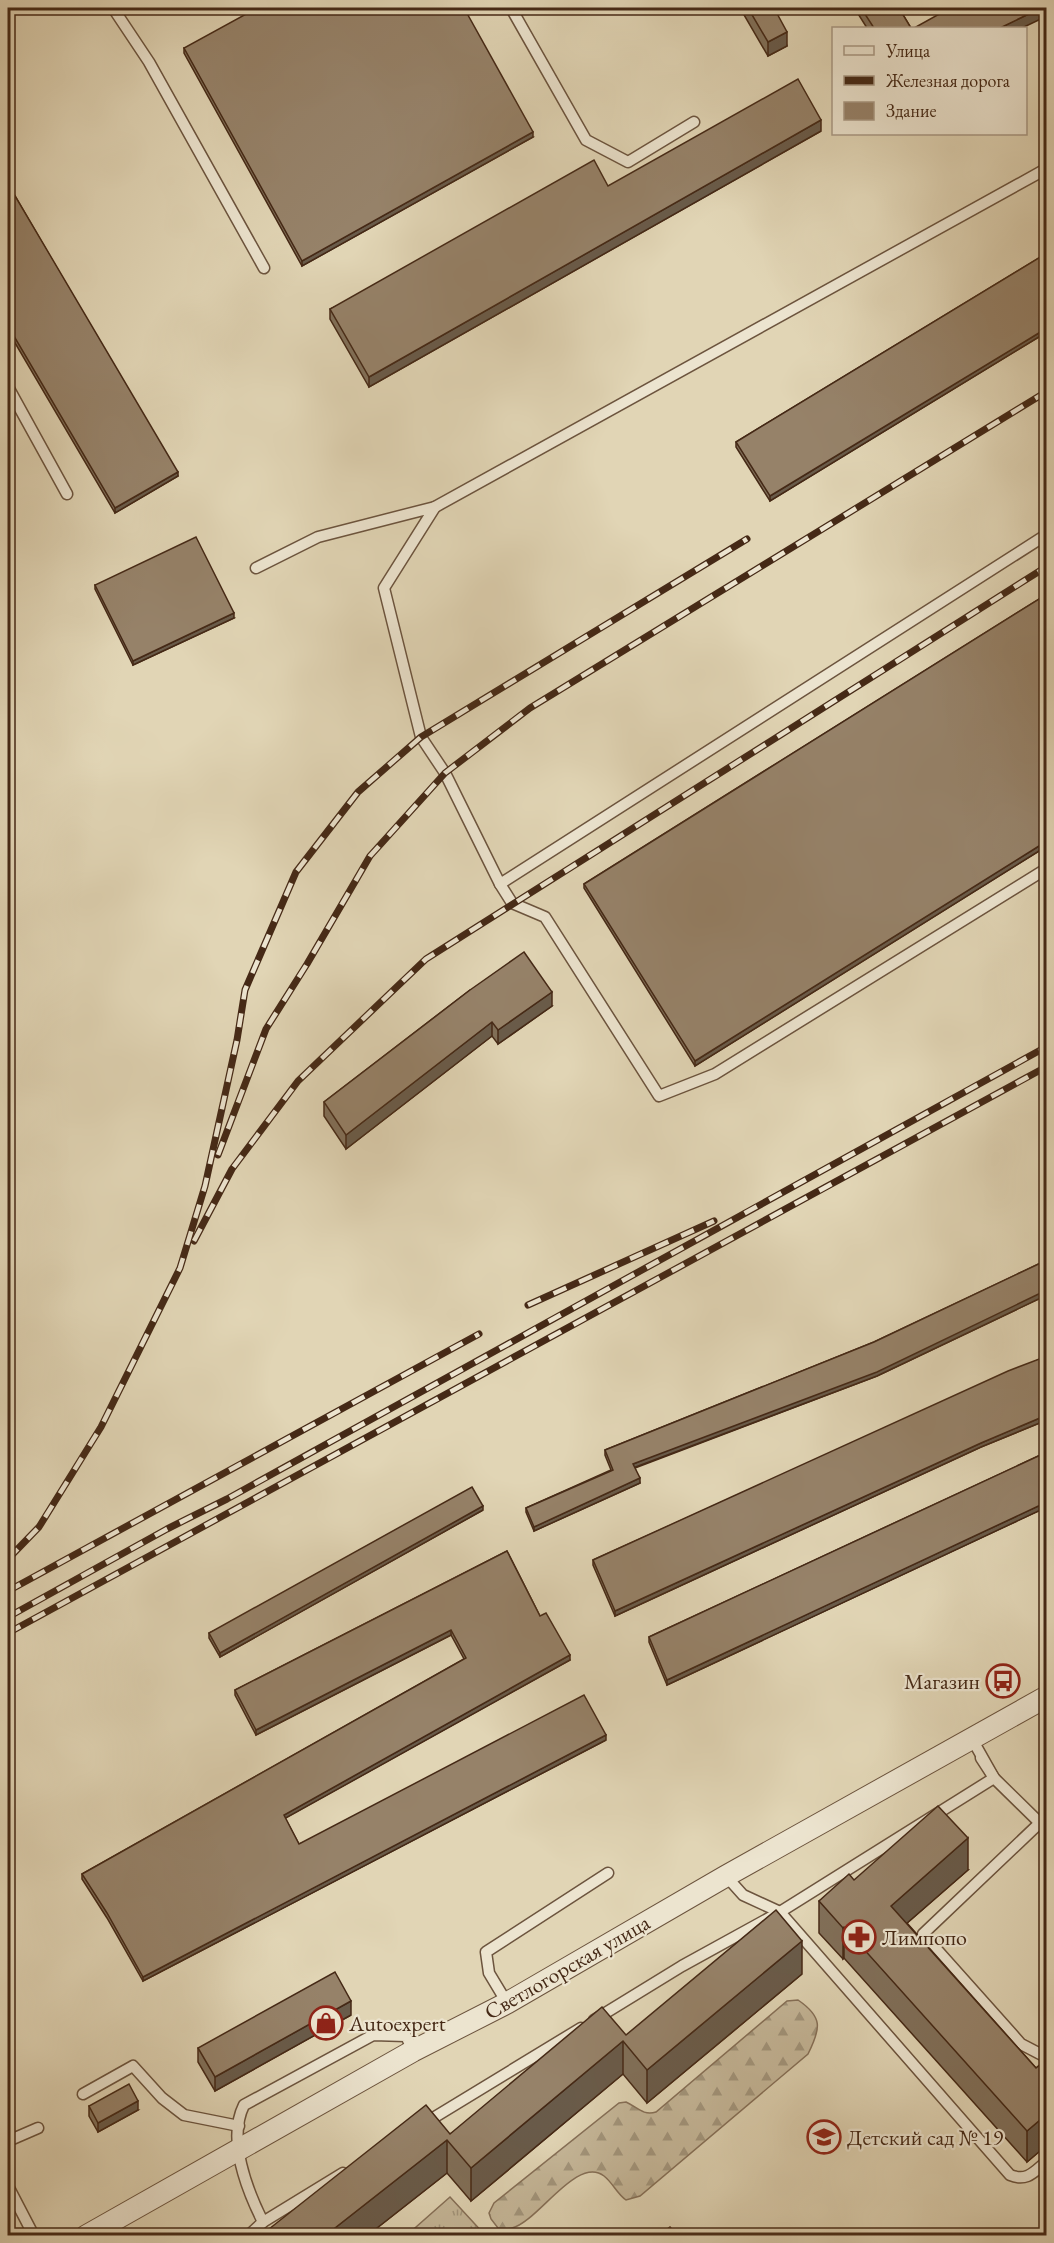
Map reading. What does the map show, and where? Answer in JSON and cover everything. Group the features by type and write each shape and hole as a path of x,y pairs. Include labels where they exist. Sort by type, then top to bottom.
{"street":[{"name":"Светлогорская улица","path":"86,2235 413,2051 507,2003 726,1876 1047,1697"}],"lane":[{"path":"113,8 149,62 264,268"},
{"path":"511,8 586,140 628,162 694,123"},
{"path":"256,568 318,537 435,507 1047,169"},
{"path":"8,387 67,494"},
{"path":"435,507 384,588 421,737 445,773 500,884 512,903 544,917 659,1095 715,1074 1047,869"},
{"path":"500,884 1047,535"},
{"path":"972,1739 994,1778 1044,1823 923,1934 1021,2044 1047,2057"},
{"path":"416,2128 682,1966 780,1912 994,1778"},
{"path":"507,2003 489,1973 486,1952 608,1873"},
{"path":"726,1876 743,1895 780,1912 1010,2175 1019,2179 1028,2176 1047,2162"},
{"path":"263,2222 249,2193 238,2149 238,2117 244,2105 373,2036 406,2036 413,2051"},
{"path":"83,2094 133,2066 162,2098 184,2115 239,2126"},
{"path":"8,2141 38,2128"},
{"path":"248,2235 263,2222 355,2166"},
{"path":"8,2186 34,2235"}],"green space":[{"path":"798,2000 816,2018 817,2030 808,2054 640,2196 626,2200 604,2176 593,2172 582,2174 570,2182 534,2214 512,2228 498,2228 491,2219 489,2213 494,2203 619,2103 626,2102 647,2113 656,2112 787,2001"},
{"path":"450,2197 485,2235 407,2235"}],"building":[{"path":"257,8 464,8 533,132 302,261 184,48"},
{"path":"748,8 774,8 787,32 768,42"},
{"path":"861,8 899,8 910,27 873,27"},
{"path":"950,8 1041,8 1002,27 916,27"},
{"path":"798,79 821,120 369,377 330,309 594,160 608,186"},
{"path":"8,184 178,472 115,508 8,326"},
{"path":"1047,253 1047,328 770,496 736,442"},
{"path":"196,537 234,613 133,661 95,585"},
{"path":"1047,594 1047,841 695,1061 584,884"},
{"path":"524,952 552,992 498,1030 492,1022 346,1135 324,1102 470,990"},
{"path":"1047,1260 1047,1290 877,1372 633,1464 640,1478 534,1527 526,1508 613,1470 605,1450 874,1342"},
{"path":"1047,1356 1047,1415 615,1611 593,1560 1008,1371"},
{"path":"1047,1452 1047,1502 667,1680 649,1637"},
{"path":"472,1487 483,1506 220,1653 209,1633"},
{"path":"507,1551 540,1616 546,1613 570,1655 284,1815 299,1844 584,1695 606,1735 143,1977 82,1874 466,1658 451,1630 256,1730 235,1690"},
{"path":"938,1806 968,1838 891,1906 1036,2068 1047,2059 1047,2114 1027,2131 819,1901 849,1874 854,1880"},
{"path":"776,1910 802,1941 647,2070 623,2041 471,2168 447,2140 326,2235 274,2235 269,2229 426,2105 450,2134 602,2007 626,2035"},
{"path":"335,1972 351,2001 215,2077 198,2048"},
{"path":"129,2084 138,2101 98,2123 89,2106"},
{"path":"670,2227 677,2235 659,2235"}],"railway":[{"path":"218,1155 266,1029 370,856 445,773 530,708 1046,392"},
{"path":"8,1559 39,1527 101,1427 180,1268 205,1186 237,1040 245,990 296,872 358,792 421,737 747,539"},
{"path":"194,1241 232,1169 298,1081 426,959 1046,567"},
{"path":"8,1617 167,1529 227,1499 1046,1047"},
{"path":"8,1633 1046,1067"},
{"path":"528,1305 714,1221"},
{"path":"8,1591 479,1334"}],"place":[{"name":"Магазин","path":"1003,1681"},
{"name":"Лимпопо","path":"859,1937"},
{"name":"Autoexpert","path":"326,2023"},
{"name":"Детский сад № 19","path":"824,2137"}]}
